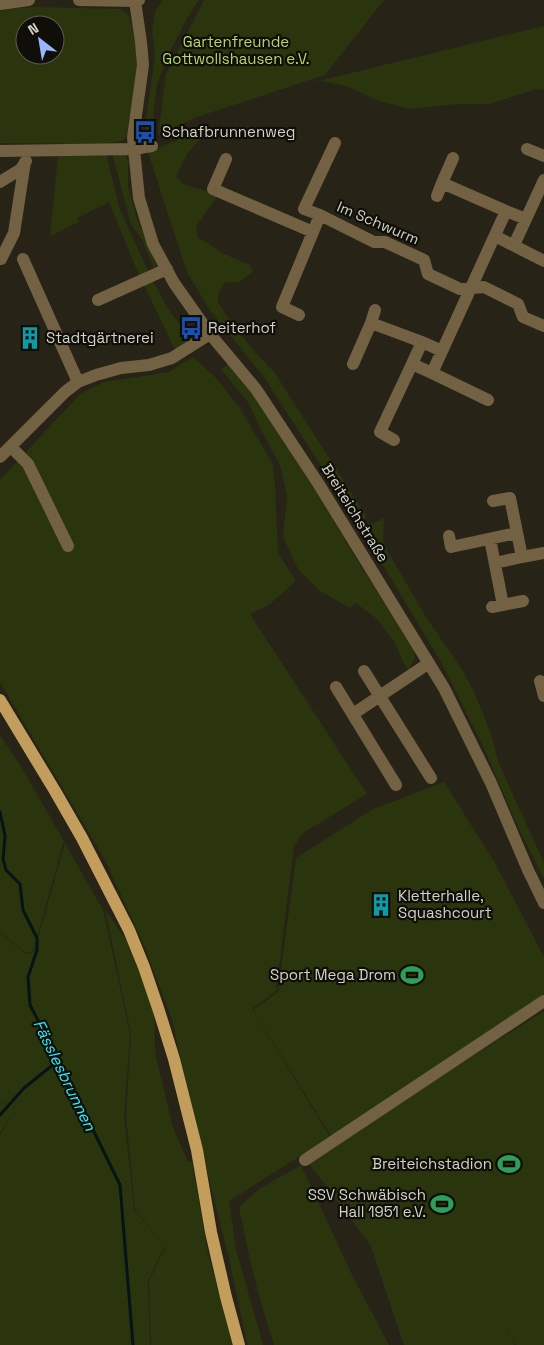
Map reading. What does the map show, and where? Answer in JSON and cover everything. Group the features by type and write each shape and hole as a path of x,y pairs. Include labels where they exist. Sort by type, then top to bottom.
{"main road":[{"path":"0,700 86,846 129,930 144,968 174,1059 197,1150 211,1232 238,1345"}],"street":[{"path":"0,4 29,0"},
{"path":"79,0 137,1"},
{"name":"Breiteichstraße","path":"137,1 143,65 133,137 139,198 153,244 174,283 210,334 256,389 323,491 444,688 492,783 528,870 544,903"},
{"path":"295,225 335,143"},
{"path":"0,151 134,150 152,146"},
{"path":"526,149 544,156"},
{"path":"0,182 21,169 33,151"},
{"path":"437,196 453,158"},
{"path":"226,159 213,189 313,232"},
{"path":"0,259 14,232 26,162"},
{"path":"514,246 544,180"},
{"path":"442,183 526,219"},
{"name":"Im Schwurm","path":"304,209 374,242 385,242 424,260 428,274 460,290 484,288 518,304 523,317 544,326"},
{"path":"432,373 506,211"},
{"name":"Im Schwurm","path":"299,315 282,307 320,215"},
{"path":"495,236 544,261"},
{"path":"23,259 78,382"},
{"path":"98,300 166,269"},
{"path":"353,364 372,323 375,310"},
{"path":"372,323 442,351"},
{"path":"0,457 65,392 78,382 121,368 149,365 172,358 210,334"},
{"path":"394,440 375,430 412,364 422,342"},
{"path":"412,364 488,400"},
{"path":"10,447 28,464 68,546"},
{"path":"494,501 516,496 517,533 522,558"},
{"path":"451,547 517,533"},
{"path":"490,539 495,563 498,606 523,601"},
{"path":"495,563 544,553"},
{"path":"353,714 429,663"},
{"path":"364,671 431,778"},
{"path":"540,680 544,697"},
{"path":"336,686 396,785"},
{"path":"305,1160 544,1001"}],"green space":[{"path":"163,0 199,0 169,53 157,84 152,128 148,132 145,131 155,58 152,31 156,10"},
{"name":"Gartenfreunde Gottwollshausen e.V.","path":"204,0 384,0 325,75 197,117 158,135 166,74"},
{"path":"34,7 120,9 129,15 137,50 137,73 126,138 122,141 98,144 0,143 0,11"},
{"path":"544,26 544,89 534,90 489,104 456,104 411,109 379,101 346,86 322,81 306,84"},
{"path":"212,126 187,154 176,176 183,184 217,196 196,227 198,237 224,254 250,265 253,272 239,282 224,283 218,295 218,302 253,350 274,372 367,517 358,523 264,377 209,309 187,272 148,152"},
{"path":"112,153 126,155 128,186 137,219 157,267 154,269 142,239 131,224"},
{"path":"106,154 120,210 148,271 139,275 109,202 77,218 79,222 50,236 58,155"},
{"path":"153,281 168,309 188,337 188,341 176,352 143,283"},
{"path":"193,357 216,378 239,407 273,464 278,553 296,581 270,604 250,614 367,794 303,833 294,846 276,991 252,1009 330,1137 229,1201 236,1249 263,1345 248,1345 246,1339 230,1263 172,1020 144,945 105,860 0,682 0,479 80,394 104,382 169,372"},
{"path":"229,364 253,391 320,497 358,562 414,648 415,657 409,669 405,666 395,643 377,619 356,603 350,608 320,591 298,569 283,536 287,496 280,465 250,405 221,369"},
{"path":"384,518 383,540 388,552 424,614 463,671 474,692 490,731 499,764 544,863 544,879 518,827 484,748 441,662 362,530"},
{"path":"0,735 22,768 64,841 33,951 26,953 0,932"},
{"name":"Sport Mega Drom","path":"444,782 495,863 544,957 544,994 331,1136 253,1010 278,992 296,858 373,809"},
{"path":"65,843 103,909 130,1034 124,1116 134,1209 164,1247 148,1281 150,1345 0,1345 0,1135 11,1116 21,1109 11,1115 0,1133 0,1104 7,1102 0,1103 0,933 26,954 34,952"},
{"path":"105,909 130,946 154,1011 155,1052 173,1128 188,1162 192,1162 208,1253 232,1345 151,1345 149,1281 165,1248 135,1209 126,1116 131,1034"},
{"name":"SSV Schwäbisch Hall 1951 e.V.","path":"544,1011 544,1345 516,1345 502,1320 515,1345 404,1345 371,1246 307,1161"},
{"path":"301,1165 353,1277 389,1345 274,1345 254,1277 239,1207 259,1189"}],"waterway":[{"name":"Fässlesbrunnen","path":"0,812 5,836 3,859 6,870 20,884 23,910 37,938 37,950 28,977 30,1005 120,1185 133,1345"},
{"path":"0,1115 24,1088 59,1060"}],"place":[{"name":"Schafbrunnenweg","path":"145,132"},
{"name":"Reiterhof","path":"191,328"},
{"name":"Stadtgärtnerei","path":"30,338"},
{"name":"Kletterhalle, Squashcourt","path":"381,905"},
{"name":"Sport Mega Drom","path":"412,975"},
{"name":"Breiteichstadion","path":"509,1164"},
{"name":"SSV Schwäbisch Hall 1951 e.V.","path":"442,1204"}]}
